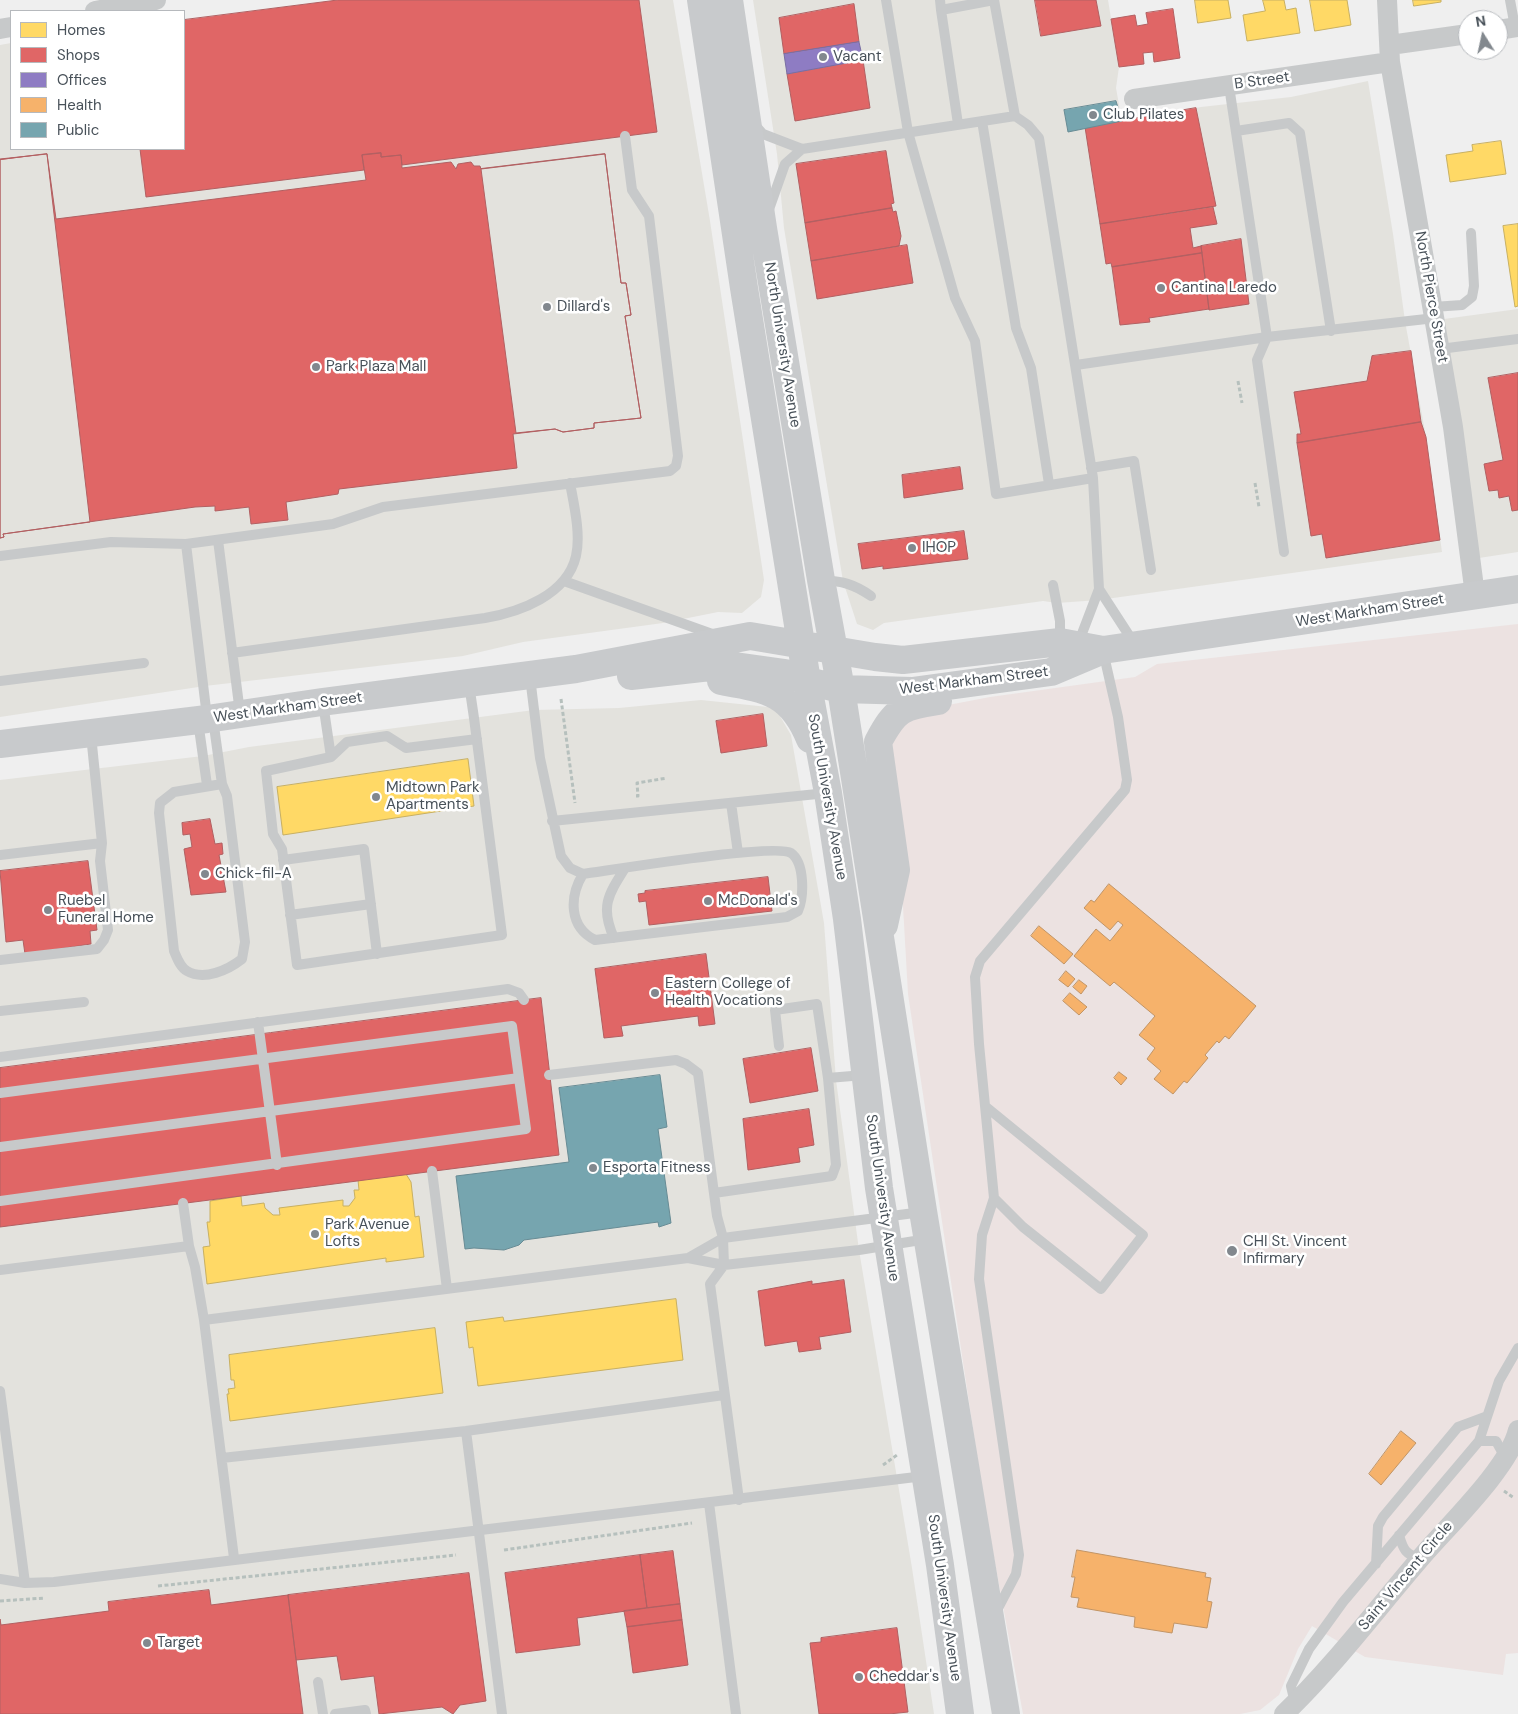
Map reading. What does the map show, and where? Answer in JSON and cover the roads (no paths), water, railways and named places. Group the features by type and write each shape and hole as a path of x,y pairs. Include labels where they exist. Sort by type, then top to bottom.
{"main road":[{"name":"North University Avenue","path":"701,0 721,144 807,681"},
{"name":"North University Avenue","path":"729,0 763,228 821,580 841,689"},
{"name":"West Markham Street","path":"0,744 206,719 576,669 750,636 834,651 903,660 1080,646 1136,646 1518,589"},
{"name":"West Markham Street","path":"576,669 614,678 728,666 785,672 807,681 841,689 912,691 1051,672 1080,646"},
{"path":"670,672 763,689 792,706 803,722 826,784"},
{"path":"881,938 896,870 878,742 887,724 898,712 912,706 1019,687 1051,672"},
{"name":"South University Avenue","path":"807,681 826,784 846,919 883,1216 925,1476 960,1714"},
{"name":"South University Avenue","path":"841,689 928,1239 1006,1714"}],"street":[{"path":"99,10 135,2 156,0"},
{"name":"North Pierce Street","path":"1387,0 1390,53 1453,427 1475,595"},
{"name":"B Street","path":"1134,98 1229,86 1390,53 1458,36"},
{"name":"Saint Vincent Circle","path":"1289,1709 1421,1558 1505,1457 1513,1445 1518,1430"}],"lane":[{"path":"886,0 908,132 956,298 974,341 996,494 1049,484 1134,461 1151,570"},
{"path":"958,124 940,5 994,0 1015,116"},
{"path":"1510,0 1510,28"},
{"path":"1229,86 1267,337 1257,360 1284,552"},
{"path":"745,112 763,134 802,149 1015,116 1028,124 1039,138 1092,473 1099,589 1080,646"},
{"path":"982,121 1016,328 1031,368 1049,484"},
{"path":"1236,131 1288,123 1300,133 1332,331"},
{"path":"0,556 111,542 186,544 218,540 333,524 383,507 670,471 676,466 678,456 650,216 632,190 625,136"},
{"path":"763,228 785,164 802,149"},
{"path":"1076,365 1267,337 1332,331 1434,313 1462,305 1472,297 1474,286 1471,233"},
{"path":"1440,349 1518,339"},
{"path":"232,653 500,615 532,603 564,581 572,569 576,555 577,535 570,483"},
{"path":"218,540 240,714"},
{"path":"186,544 206,719 207,785"},
{"path":"821,580 843,581 855,585 871,596"},
{"path":"564,581 728,640"},
{"path":"990,1621 1016,1574 1019,1555 979,1279 982,1235 994,1198 975,977 980,961 1054,876 1126,786 1118,717 1080,646 1060,621 1053,585"},
{"path":"1099,589 1136,646"},
{"path":"0,681 144,663"},
{"path":"530,675 540,758 552,821 564,862 570,868 582,874 774,849 792,854 798,861 803,890 798,911 787,917 595,940 583,934 576,921 573,900 575,886 582,874"},
{"path":"469,683 477,739 502,935 297,965 282,849 273,834 266,771 331,757 348,742 387,736 406,748 477,739"},
{"path":"322,702 331,757"},
{"path":"206,719 222,784 227,796 245,942 242,959 229,970 204,974 187,971 179,963 174,951 159,813 160,803 165,797 174,792 222,784"},
{"path":"0,960 97,949 104,940 108,930 100,861 102,844 90,734"},
{"path":"552,821 731,803 826,784"},
{"path":"731,803 738,853"},
{"path":"0,855 102,844"},
{"path":"283,860 364,849 377,954"},
{"path":"614,938 606,918 605,908 611,890 625,868"},
{"path":"290,915 371,904"},
{"path":"0,1056 508,989 519,994 524,1000"},
{"path":"0,1011 84,1002"},
{"path":"714,1192 832,1176 836,1164 828,1078 816,1004 775,1010 779,1046"},
{"path":"258,1022 277,1165"},
{"path":"0,1093 512,1026 526,1129 277,1165 0,1201"},
{"path":"549,1075 676,1060 686,1064 698,1073 714,1192 723,1238 724,1265 710,1284 739,1500"},
{"path":"828,1078 865,1075"},
{"path":"0,1147 519,1078"},
{"path":"985,1106 1143,1235 1101,1289 1023,1227 994,1198"},
{"path":"432,1171 447,1289"},
{"path":"183,1203 189,1246 195,1267 204,1320 234,1558"},
{"path":"688,1258 723,1238 924,1212"},
{"path":"204,1320 688,1258 724,1265 928,1239"},
{"path":"0,1270 189,1246"},
{"path":"1289,1709 1291,1686 1309,1649 1334,1612 1479,1441 1485,1417 1499,1381 1518,1348"},
{"path":"0,1391 26,1583"},
{"path":"222,1458 466,1431 724,1395"},
{"path":"1376,1564 1378,1526 1382,1517 1458,1426 1485,1417"},
{"path":"466,1431 502,1714"},
{"path":"1479,1441 1496,1441 1505,1457"},
{"path":"0,1579 26,1583 54,1582 234,1558 739,1500 925,1476"},
{"path":"709,1503 736,1714"},
{"path":"1399,1535 1406,1553 1411,1557 1421,1558"},
{"path":"318,1682 323,1714"},
{"path":"336,1714 365,1710 366,1714"}],"place":[{"name":"Vacant","path":"823,57"},
{"name":"Club Pilates","path":"1093,115"},
{"name":"Cantina Laredo","path":"1161,288"},
{"name":"Dillard's","path":"547,307"},
{"name":"Park Plaza Mall","path":"316,367"},
{"name":"IHOP","path":"912,548"},
{"name":"Midtown Park Apartments","path":"376,797"},
{"name":"Chick-fil-A","path":"205,874"},
{"name":"McDonald's","path":"708,901"},
{"name":"Ruebel Funeral Home","path":"48,910"},
{"name":"Eastern College of Health Vocations","path":"655,993"},
{"name":"Esporta Fitness","path":"593,1168"},
{"name":"Park Avenue Lofts","path":"315,1234"},
{"name":"CHI St. Vincent Infirmary","path":"1232,1251"},
{"name":"Target","path":"147,1643"},
{"name":"Cheddar's","path":"859,1677"}]}
